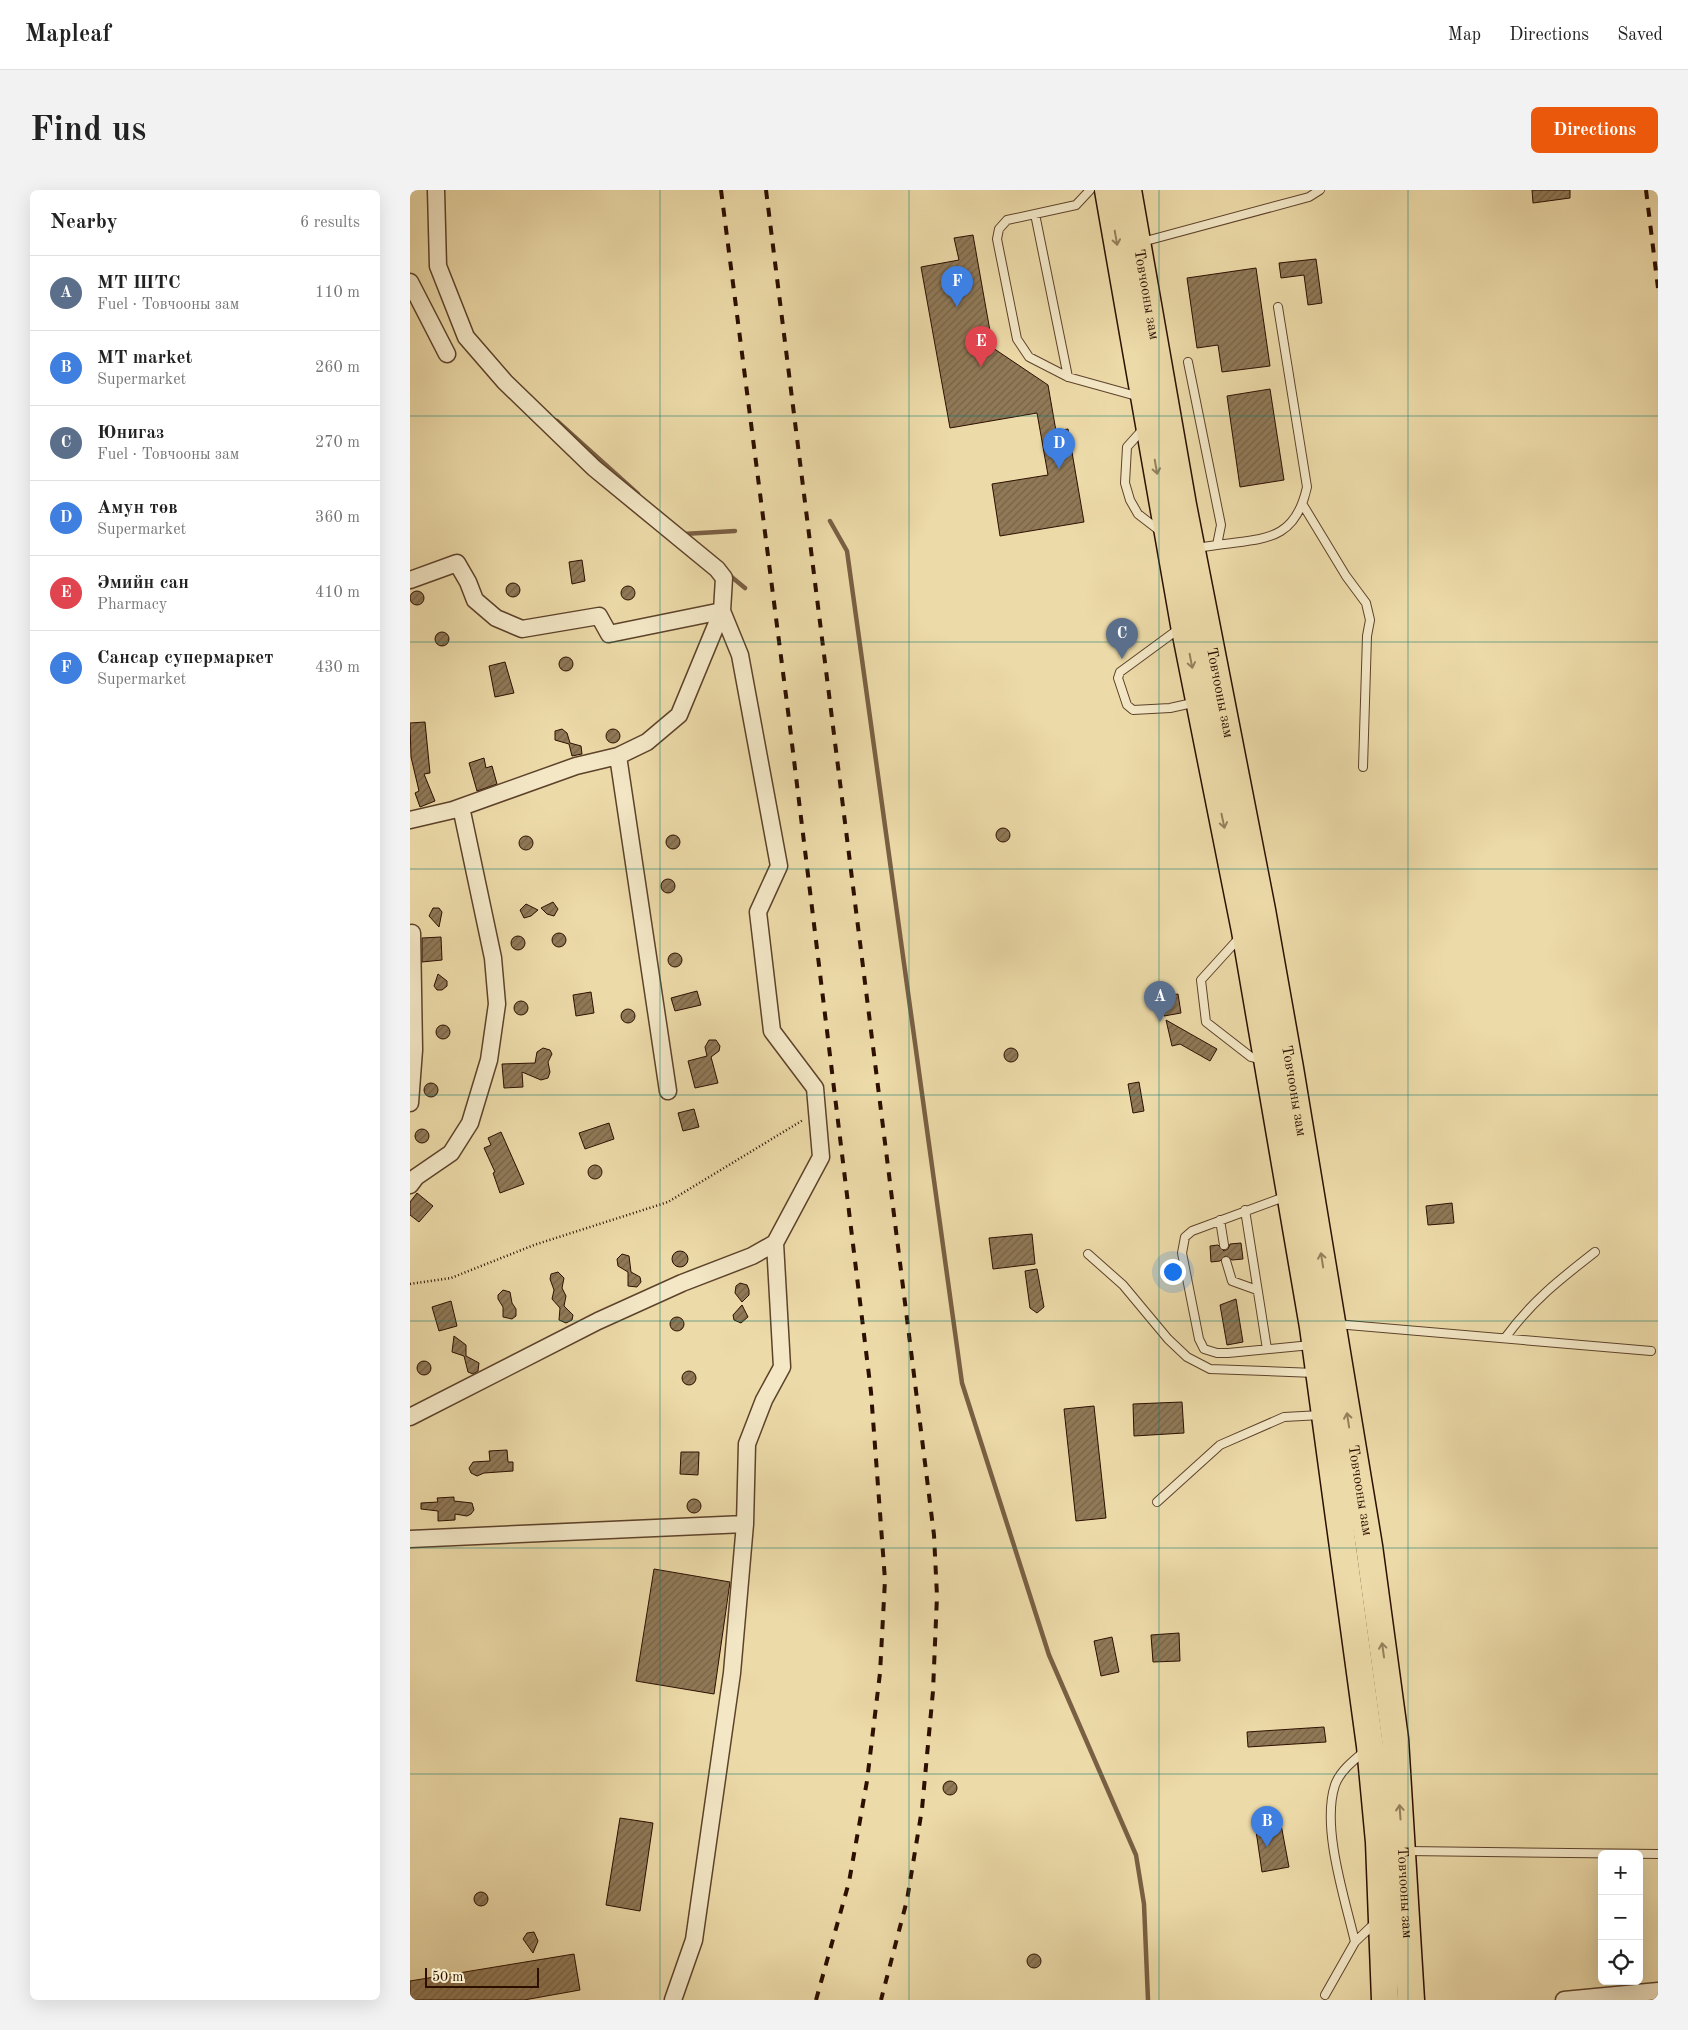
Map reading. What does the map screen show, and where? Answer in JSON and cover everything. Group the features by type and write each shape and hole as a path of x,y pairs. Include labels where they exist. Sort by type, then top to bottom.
{"highway":[{"name":"Товчооны зам","path":"1108,190 1149,423 1180,544 1262,910 1333,1324 1368,1546 1395,1739 1411,2000"},
{"name":"Товчооны зам","path":"1128,190 1180,544 1184,625 1269,1062 1315,1344 1370,1746 1379,1842 1384,2000"}],"street":[{"path":"410,820 461,807 576,766 618,756 646,742 679,715 722,611 724,578 717,569 594,468 505,382 466,337 438,266 436,190"},
{"path":"410,282 447,354"},
{"path":"410,580 457,563 468,582 475,600 496,618 522,629 599,616 608,634 722,611"},
{"path":"672,2000 694,1940 732,1673 745,1524 748,1444 764,1400 782,1368 775,1243 821,1158 815,1088 772,1031 758,912 778,866 740,655 722,611"},
{"path":"618,756 668,1091"},
{"path":"412,1175 451,1153 470,1123 489,1060 497,1004 493,958 461,807"},
{"path":"410,1104 414,1050 412,933"},
{"path":"410,1416 598,1321 682,1283 752,1256 775,1243"},
{"path":"410,1538 745,1524"},
{"path":"1564,2000 1658,1991"}],"lane":[{"path":"1090,190 1076,205 1007,220 999,228 997,238 1017,339 1029,357 1068,377 1144,398"},
{"path":"1137,243 1310,197 1320,190"},
{"path":"1035,214 1068,377"},
{"path":"1149,423 1127,447 1125,483 1130,500 1138,514 1180,544 1217,545 1268,537 1292,524 1303,505 1307,487 1278,307"},
{"path":"1188,362 1221,525 1217,545"},
{"path":"1303,505 1346,576 1366,603 1370,620 1367,636 1363,767"},
{"path":"1184,625 1120,672 1118,678 1127,705 1133,710 1170,708 1199,702"},
{"path":"1245,931 1201,980 1206,1022 1251,1057 1269,1062"},
{"path":"1291,1194 1192,1231 1185,1237 1182,1246 1199,1339 1204,1349 1216,1353 1315,1344"},
{"path":"1245,1210 1267,1349"},
{"path":"1220,1220 1224,1244"},
{"path":"1504,1338 1522,1315 1546,1290 1596,1252"},
{"path":"1088,1254 1123,1285 1168,1339 1187,1357 1210,1369 1319,1373"},
{"path":"1226,1260 1232,1281 1257,1290"},
{"path":"1333,1324 1651,1350"},
{"path":"1157,1502 1220,1445 1284,1418 1325,1415"},
{"path":"1355,1942 1330,1826 1335,1785 1347,1767 1370,1746"},
{"path":"1402,1851 1658,1854"},
{"path":"1324,1995 1355,1942 1382,1917"}],"path":[{"path":"410,1284 452,1278 534,1245 668,1202 817,1111"}],"building":[{"path":"1532,190 1570,190 1570,198 1533,203"},
{"path":"973,235 993,348 1048,385 1056,431 1068,429 1084,522 1000,536 992,484 1048,475 1037,413 950,428 921,267 959,260 954,238"},
{"path":"1316,259 1322,303 1308,305 1304,275 1281,278 1279,263"},
{"path":"1256,268 1270,366 1222,372 1218,345 1197,348 1187,278"},
{"path":"1270,389 1284,480 1240,487 1227,396"},
{"path":"582,560 585,581 572,584 569,562"},
{"path":"513,583 518,585 520,590 518,595 513,597 508,595 506,590 508,585"},
{"path":"628,586 633,588 635,593 633,598 628,600 623,598 621,593 623,588"},
{"path":"417,591 422,593 424,598 422,603 417,605 412,603 410,598 412,593"},
{"path":"442,632 447,634 449,639 447,644 442,646 437,644 435,639 437,634"},
{"path":"566,657 571,659 573,664 571,669 566,671 561,669 559,664 561,659"},
{"path":"505,662 514,693 495,697 489,666"},
{"path":"425,722 430,773 424,774 435,801 420,807 415,793 419,791 411,757 410,723"},
{"path":"562,729 567,733 570,743 581,746 582,754 572,756 569,744 555,740 555,731"},
{"path":"613,729 618,731 620,736 618,741 613,743 608,741 606,736 608,731"},
{"path":"484,758 486,768 492,766 497,784 477,791 469,763"},
{"path":"1003,828 1008,830 1010,835 1008,840 1003,842 998,840 996,835 998,830"},
{"path":"670,835 676,835 680,842 676,849 670,849 666,845 666,839"},
{"path":"526,836 531,838 533,843 531,848 526,850 521,848 519,843 521,838"},
{"path":"668,879 673,881 675,886 673,891 668,893 663,891 661,886 663,881"},
{"path":"553,902 558,909 554,916 547,914 541,908"},
{"path":"526,904 538,910 531,916 524,918 520,910"},
{"path":"433,908 439,908 442,912 439,927 429,916"},
{"path":"559,933 564,935 566,940 564,945 559,947 554,945 552,940 554,935"},
{"path":"518,936 523,938 525,943 523,948 518,950 513,948 511,943 513,938"},
{"path":"441,937 442,960 422,962 422,938"},
{"path":"675,953 680,955 682,960 680,965 675,967 670,965 668,960 670,955"},
{"path":"438,974 447,981 447,986 442,990 437,990 434,986"},
{"path":"697,991 701,1005 675,1011 671,998"},
{"path":"591,992 594,1013 576,1016 573,995"},
{"path":"1178,994 1181,1013 1164,1016 1160,997"},
{"path":"521,1001 526,1003 528,1008 526,1013 521,1015 516,1013 514,1008 516,1003"},
{"path":"625,1009 631,1009 635,1016 631,1023 625,1023 621,1019 621,1013"},
{"path":"1166,1020 1217,1049 1210,1061 1180,1044 1172,1046"},
{"path":"440,1025 446,1025 450,1032 446,1039 440,1039 436,1035 436,1029"},
{"path":"709,1040 716,1040 720,1046 719,1051 711,1057 718,1083 695,1088 688,1061 707,1056 705,1047"},
{"path":"543,1048 550,1050 552,1054 548,1062 550,1072 548,1078 541,1080 522,1072 523,1087 504,1088 502,1064 535,1063 537,1052"},
{"path":"1008,1048 1014,1048 1018,1055 1014,1062 1008,1062 1004,1058 1004,1052"},
{"path":"1139,1082 1144,1111 1133,1113 1128,1084"},
{"path":"428,1083 434,1083 438,1090 434,1097 428,1097 424,1093 424,1087"},
{"path":"694,1109 699,1127 683,1131 678,1113"},
{"path":"609,1123 614,1139 585,1149 579,1133"},
{"path":"419,1129 425,1129 429,1136 425,1143 419,1143 415,1139 415,1133"},
{"path":"501,1132 524,1184 500,1193 493,1173 495,1172 484,1148 491,1145 488,1138"},
{"path":"592,1165 598,1165 602,1172 598,1179 592,1179 588,1175 588,1169"},
{"path":"417,1193 433,1206 419,1222 410,1215 410,1202"},
{"path":"1452,1203 1454,1223 1428,1225 1426,1206"},
{"path":"1032,1234 1035,1264 993,1269 989,1238"},
{"path":"1241,1243 1243,1259 1232,1260 1225,1256 1220,1261 1211,1262 1210,1246 1218,1245 1224,1251 1228,1249 1230,1244"},
{"path":"680,1251 688,1259 680,1267 672,1259"},
{"path":"622,1254 629,1256 631,1272 640,1277 641,1282 637,1287 628,1286 628,1272 618,1266 617,1259"},
{"path":"1037,1269 1044,1307 1037,1313 1030,1308 1025,1271"},
{"path":"558,1272 564,1278 562,1288 566,1296 564,1306 573,1315 572,1320 566,1323 559,1320 560,1308 552,1299 554,1290 550,1279 551,1274"},
{"path":"740,1283 747,1285 749,1290 749,1295 742,1302 735,1293 736,1286"},
{"path":"503,1290 510,1292 512,1303 516,1309 516,1316 512,1319 503,1317 503,1307 498,1299 498,1295"},
{"path":"1236,1299 1243,1342 1227,1345 1220,1305"},
{"path":"451,1301 457,1326 439,1331 432,1307"},
{"path":"742,1305 748,1317 741,1323 734,1320 733,1315"},
{"path":"674,1317 680,1317 684,1324 680,1331 674,1331 670,1327 670,1321"},
{"path":"454,1336 466,1345 466,1356 479,1363 478,1371 473,1374 468,1372 464,1356 452,1352"},
{"path":"421,1361 427,1361 431,1368 427,1375 421,1375 417,1371 417,1365"},
{"path":"686,1371 692,1371 696,1378 692,1385 686,1385 682,1381 682,1375"},
{"path":"1182,1402 1184,1433 1134,1436 1133,1404"},
{"path":"1094,1406 1106,1518 1076,1521 1064,1409"},
{"path":"507,1450 508,1462 513,1462 513,1471 484,1473 477,1476 471,1473 469,1468 473,1462 490,1461 489,1451"},
{"path":"681,1452 699,1452 698,1475 680,1474"},
{"path":"454,1497 454,1501 472,1503 474,1510 471,1514 467,1516 455,1514 455,1520 438,1521 438,1511 421,1509 421,1503 438,1502 437,1498"},
{"path":"691,1499 697,1499 701,1506 697,1513 691,1513 687,1509 687,1503"},
{"path":"654,1569 730,1582 714,1694 636,1681"},
{"path":"1179,1633 1180,1661 1153,1662 1151,1635"},
{"path":"1112,1637 1119,1672 1101,1676 1094,1641"},
{"path":"1324,1727 1326,1742 1248,1747 1247,1732"},
{"path":"947,1781 953,1781 957,1788 953,1795 947,1795 943,1791 943,1785"},
{"path":"620,1818 653,1823 640,1911 606,1905"},
{"path":"1280,1819 1289,1867 1262,1872 1255,1824"},
{"path":"478,1892 484,1892 488,1899 484,1906 478,1906 474,1902 474,1896"},
{"path":"534,1932 538,1941 533,1953 523,1939 527,1933"},
{"path":"574,1954 580,1990 524,2000 410,2000 410,1981"},
{"path":"1031,1954 1037,1954 1041,1961 1037,1968 1031,1968 1027,1964 1027,1958"}],"waterway":[{"path":"557,421 638,494"},
{"path":"830,521 847,551 962,1383 1049,1655 1136,1855 1144,1904 1148,2000"},
{"path":"683,534 735,531"},
{"path":"728,574 745,588"}],"railway":[{"path":"721,190 789,719 871,1392 885,1580 880,1673 867,1781 849,1882 816,2000"},
{"path":"766,190 934,1535 937,1596 933,1691 922,1809 907,1900 881,2000"},
{"path":"1646,190 1658,288"}],"place":[{"name":"Сансар супермаркет","path":"957,307"},
{"name":"Эмийн сан","path":"981,367"},
{"name":"Амун төв","path":"1059,469"},
{"name":"Юнигаз","path":"1122,659"},
{"name":"MT ШТС","path":"1160,1022"},
{"name":"MT market","path":"1267,1847"}]}
